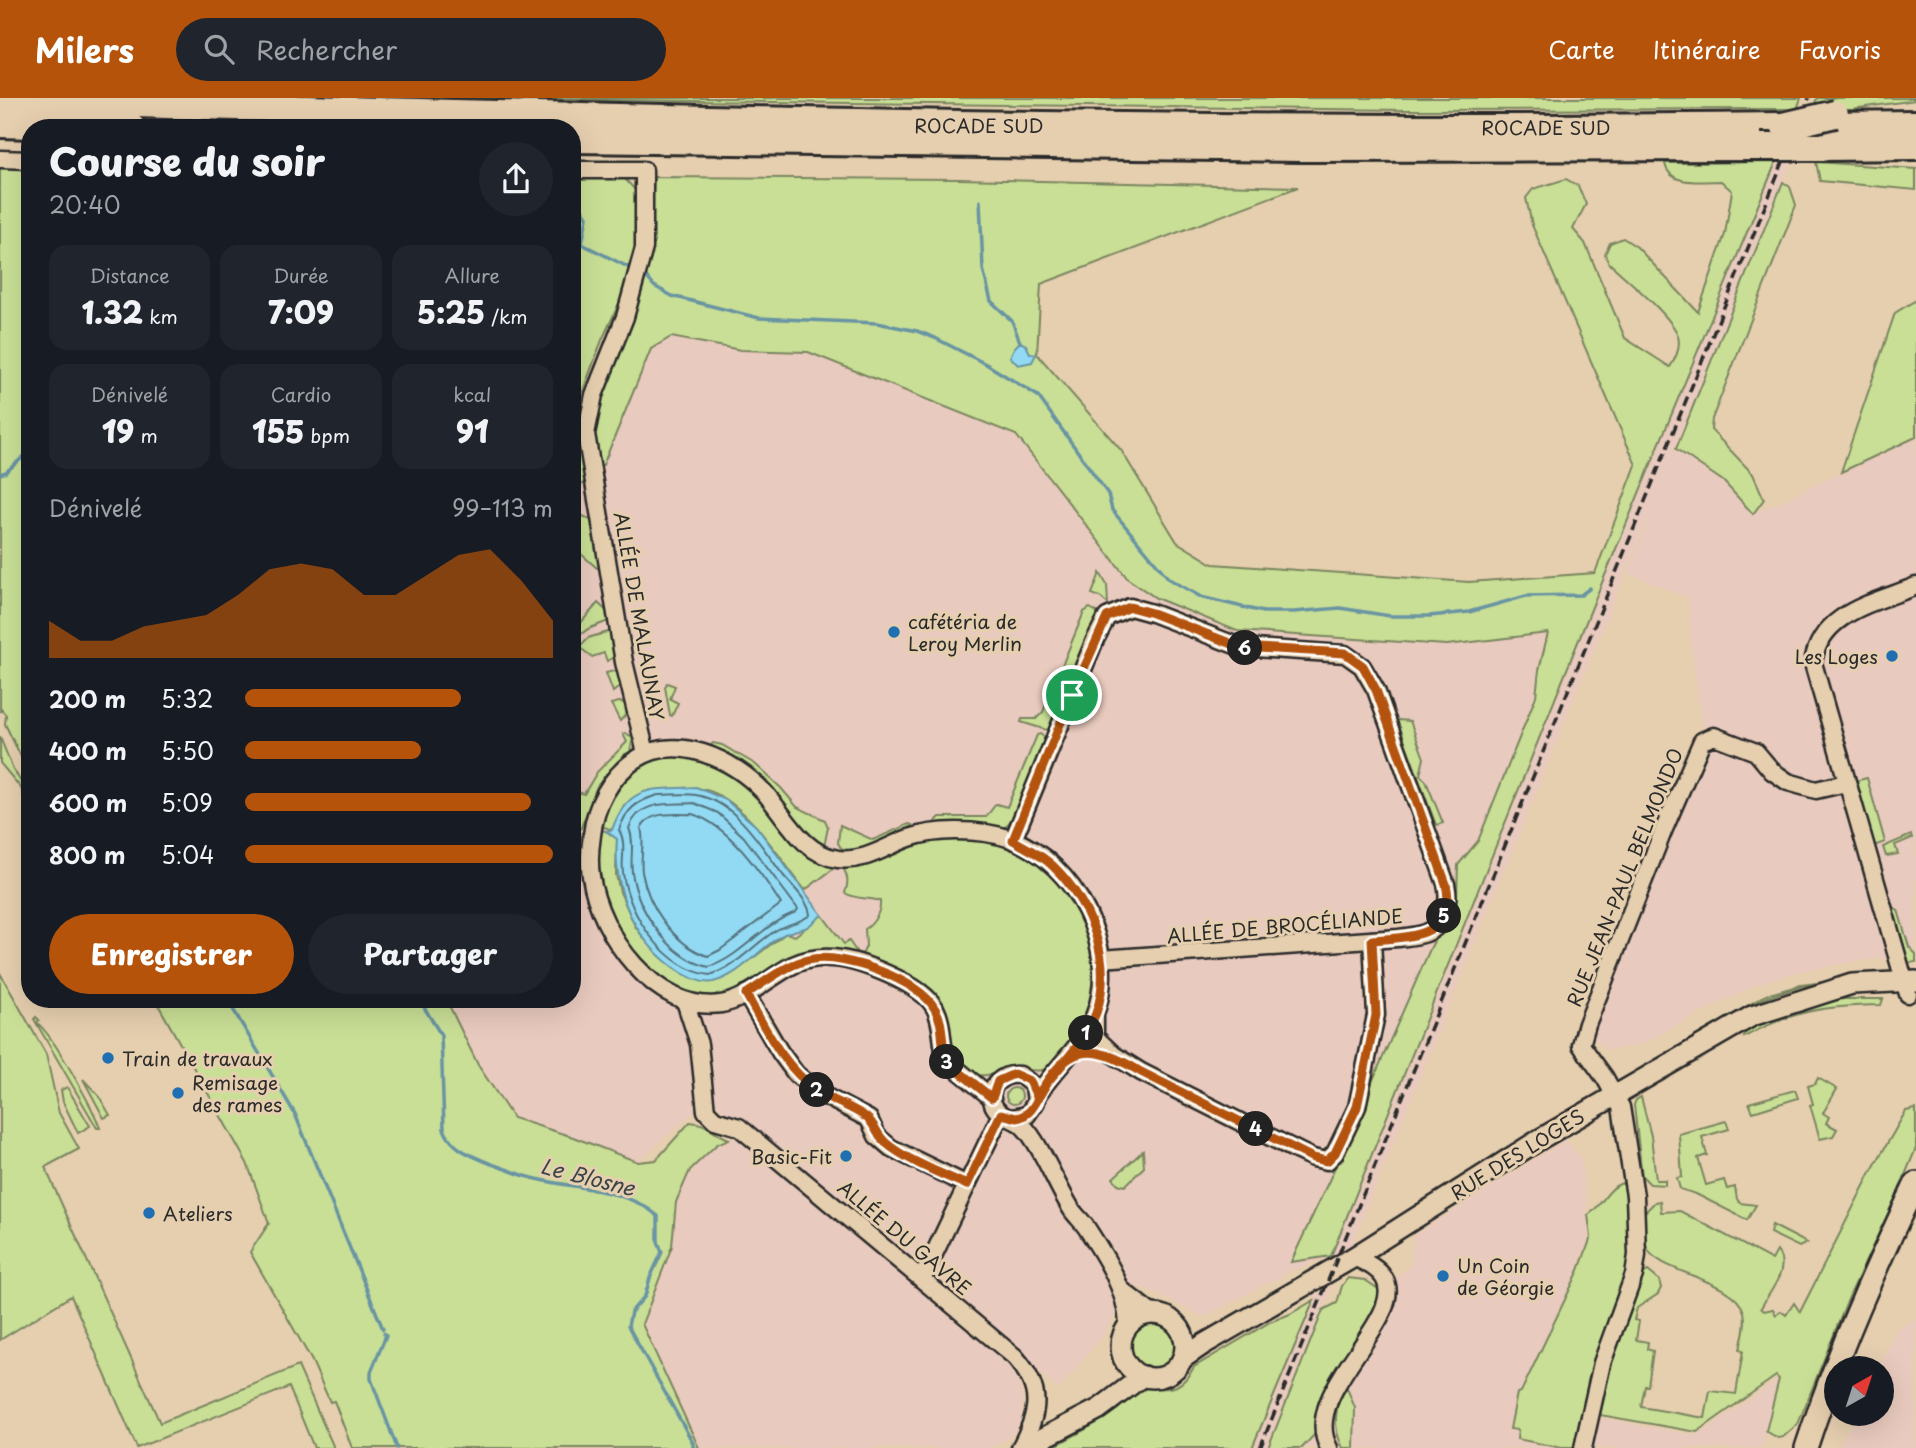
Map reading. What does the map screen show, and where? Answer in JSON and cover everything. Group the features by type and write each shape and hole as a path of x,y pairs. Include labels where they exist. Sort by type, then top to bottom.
{"highway":[{"name":"ROCADE SUD","path":"0,100 455,115 906,124 1772,133"},
{"path":"1828,129 1916,108"},
{"path":"0,124 21,125"},
{"name":"ROCADE SUD","path":"581,139 1289,148 1772,133 1916,124"},
{"name":"ROCADE SUD","path":"1828,129 1916,146"}],"main road":[{"path":"1806,1448 1844,1340 1916,1183"}],"street":[{"path":"0,159 21,160"},
{"name":"ALLÉE DE MALAUNAY","path":"581,170 644,170 644,248 625,317 594,395 586,433 624,662 646,753"},
{"path":"1911,987 1846,783 1813,663 1814,650 1827,628 1840,617 1916,586"},
{"name":"ALLÉE DE BROCÉLIANDE","path":"1013,840 1095,640 1107,617 1130,607 1240,647 1345,653 1363,666 1376,690 1446,884 1450,899 1440,922 1428,933 1372,940 1101,959"},
{"name":"RUE JEAN-PAUL BELMONDO","path":"1615,1095 1581,1045 1664,829 1702,741 1714,736 1756,752 1772,771 1788,782 1816,790 1846,783"},
{"path":"1006,1116 1027,1115 1042,1087 1084,1037 1099,1001 1101,959 1094,930 1079,896 1052,865 1013,840 973,831 932,832 909,838 869,857 833,858 811,848 763,791 732,767 693,750 660,749 646,753 619,774 604,795 592,830 591,876 604,920 614,938 646,975 664,990 700,1005 722,1004 746,994 795,964 813,959 836,958 857,963 915,988 931,1002 941,1021 947,1062 992,1098 995,1107 1006,1116 1022,1125 1029,1134 1073,1212 1085,1225 1122,1290 1128,1325"},
{"path":"1095,1015 1095,1037 1114,1055 1141,1072 1306,1155 1327,1161 1335,1153 1357,1107 1376,1015 1372,940"},
{"name":"RUE DES LOGES","path":"1182,1359 1354,1257 1519,1152 1752,1016 1786,1003 1831,991 1911,987"},
{"path":"746,994 779,1052 796,1074 821,1094 869,1119 877,1136 891,1148 967,1185"},
{"name":"ALLÉE DU GAVRE","path":"685,1001 699,1044 706,1111 715,1120 739,1127 1015,1357 1030,1376 1037,1403 1022,1448"},
{"name":"ALLÉE DU GAVRE","path":"699,1044 705,1021 715,1003"},
{"path":"1069,1058 1086,1052 1114,1055"},
{"path":"992,1098 998,1081 1014,1074 1030,1081 1035,1102 1034,1118 1045,1146 1082,1213 1085,1225"},
{"path":"1583,1448 1602,1363 1634,1275 1637,1255 1633,1184 1621,1107 1615,1095"},
{"path":"922,1279 967,1185 1006,1116"},
{"path":"1323,1445 1331,1395 1383,1311 1388,1292 1386,1280 1376,1268 1354,1257"},
{"path":"1122,1290 1151,1314"},
{"path":"1115,1398 1124,1360 1121,1346 1128,1325 1138,1317 1151,1314 1169,1318 1182,1332 1185,1345 1182,1359 1174,1370 1163,1376 1143,1376 1132,1370 1124,1360"},
{"path":"1182,1332 1214,1338"},
{"path":"1022,1448 1099,1409 1143,1376"}],"shaded area":[{"path":"1776,162 1791,162 1676,448 1723,481 1753,514 1916,437 1916,962 1886,958 1788,974 1756,985 1639,1045 1608,1050 1589,1034 1706,745 1692,653 1688,598 1628,573 1658,493 1352,1245 1291,1271 1204,1317 1146,1289 1120,1285 1118,1307 1104,1335 1059,1389 771,1147 717,1105 691,1114 638,1162 506,1119 448,1008 581,1008 581,826 591,798 581,794 581,472 601,461 656,313 808,352 1016,435 1128,579 1156,598 1237,631 1594,602"},
{"path":"729,1139 742,1139 1014,1368 1023,1396 1022,1416 1015,1432 1006,1440 988,1448 699,1448 642,1325 672,1246 676,1202 690,1170 717,1144"},
{"path":"1566,1139 1581,1159 1591,1237 1579,1271 1522,1392 1581,1414 1697,1436 1779,1379 1762,1448 1302,1448 1316,1433 1318,1404 1326,1385 1348,1354 1380,1290 1410,1266 1414,1235"},
{"path":"1333,1286 1268,1448 1252,1448 1316,1294"},
{"path":"1916,1319 1916,1448 1838,1448 1850,1426 1894,1426 1894,1356 1884,1356 1897,1328"}],"green space":[{"path":"450,98 1801,98 1797,109 1407,110"},
{"path":"1817,98 1916,100 1852,109 1813,108"},
{"path":"1776,162 1594,602 1331,1256 1291,1262 1430,949 1457,896 1458,865 1478,841 1536,696 1548,633 1447,645 1237,631 1156,598 1128,579 1016,435 808,352 741,350 671,337 651,349 603,465 597,466 593,428 597,407 639,296 649,261 654,177 958,179 1298,187 1041,284 1037,354 1121,450 1177,542 1213,564 1469,582 1595,573 1636,465 1532,225 1526,198 1533,189 1566,179 1578,186 1586,204 1573,229 1585,243 1625,338 1670,367 1677,352 1678,336 1667,318 1608,262 1605,254 1610,243 1623,238 1637,247 1698,312 1725,234 1732,191 1721,181 1696,182 1679,179 1668,171 1665,163"},
{"path":"1816,162 1916,169 1916,190 1820,181"},
{"path":"0,166 21,166 21,757 5,724 6,715 1,709 0,712"},
{"path":"581,175 616,176 625,179 638,193 638,247 623,295 581,396"},
{"path":"1783,182 1790,187 1796,205 1712,419 1711,430 1753,474 1764,499 1753,514 1723,481 1676,449"},
{"path":"1916,300 1916,437 1841,472 1895,313"},
{"path":"581,458 585,481 581,486"},
{"path":"583,516 593,521 600,568 581,554"},
{"path":"1100,573 1107,585 1108,604 1092,594"},
{"path":"598,603 611,615 611,620 581,634 581,623"},
{"path":"1090,608 1097,612 1097,618 1050,731 1021,722 1022,719 1036,719 1043,712 1084,612"},
{"path":"611,631 617,655 607,661 604,653 592,657 581,649 588,638"},
{"path":"614,671 621,675 623,684 613,692 606,673"},
{"path":"667,683 675,686 670,699 678,703 672,716 665,687"},
{"path":"625,703 629,711 620,721 611,704"},
{"path":"1397,720 1410,721 1424,758 1420,775 1426,781 1443,823 1436,825"},
{"path":"623,734 633,737 630,752 625,754 597,786 581,827 581,793 584,794 597,772 627,742"},
{"path":"1037,735 1047,739 1016,814 1003,830 931,826 940,817 986,817 996,804 1007,807"},
{"path":"0,737 21,782 21,788 0,763"},
{"path":"713,743 722,745 755,764 797,807 825,820 828,827 824,847 817,844 712,751 710,746"},
{"path":"679,756 712,765 742,780 765,803 787,835 800,848 810,856 837,866 805,890 770,843 741,811 709,791 692,788 657,794 624,805 612,830 599,825 620,780 643,764"},
{"path":"1867,778 1885,842 1874,846 1855,781"},
{"path":"840,825 873,840 912,825 906,833 856,853 841,848 838,843"},
{"path":"599,829 617,839 616,875 620,892 635,926 646,941 736,971 786,933 795,936 822,915 844,944 849,941 858,954 863,953 866,946 865,929 876,917 880,901 853,897 845,893 847,879 842,866 868,864 911,845 940,838 980,839 1005,846 1027,857 1047,872 1064,890 1077,910 1087,933 1092,957 1093,983 1085,1021 1063,1054 1047,1068 1034,1071 1011,1067 992,1074 974,1074 964,1068 950,1048 937,998 928,989 906,976 846,953 714,1001 668,986 634,956 611,920 598,880 596,855"},
{"path":"1911,835 1912,838 1895,845 1898,854 1886,856 1883,847"},
{"path":"1893,909 1898,910 1909,947 1916,954 1916,962 1909,963"},
{"path":"0,973 46,1054 59,1113 79,1149 45,1167 160,1423 298,1366 334,1448 314,1448 289,1387 137,1448 71,1296 0,1340"},
{"path":"1856,978 1799,987 1765,998 1654,1063 1653,1061 1766,995 1801,985"},
{"path":"1883,999 1881,1005 1826,1008 1795,1015 1744,1037 1745,1031 1755,1025 1823,1001"},
{"path":"160,1008 450,1008 478,1065 513,1118 638,1162 656,1160 690,1122 706,1126 729,1139 717,1144 690,1170 676,1202 672,1246 642,1324 699,1448 352,1448 334,1401 330,1402 312,1361 250,1252 269,1223 247,1163"},
{"path":"36,1017 39,1020 37,1023 72,1072 100,1128 97,1128 34,1019"},
{"path":"1818,1078 1837,1089 1823,1113 1829,1117 1826,1123 1837,1129 1833,1136 1820,1139 1810,1105 1813,1104 1808,1086 1815,1084"},
{"path":"83,1079 99,1096 110,1115 104,1118"},
{"path":"67,1087 90,1126 78,1133 63,1102 61,1090"},
{"path":"1014,1088 1020,1090 1020,1102 1014,1104 1008,1102 1006,1096 1008,1090"},
{"path":"1795,1090 1798,1098 1753,1112 1749,1103"},
{"path":"1641,1097 1651,1136 1656,1180 1665,1180 1665,1185 1650,1184 1642,1176 1634,1105"},
{"path":"1916,1109 1916,1148 1849,1297 1798,1424 1783,1437 1778,1438 1766,1431 1779,1379 1776,1376 1697,1432 1600,1415 1612,1363 1644,1273 1648,1271 1659,1280 1661,1288 1658,1294 1637,1308 1634,1320 1639,1321 1636,1340 1648,1342 1647,1349 1653,1351 1648,1386 1645,1386 1641,1407 1705,1418 1710,1391 1736,1394 1743,1351 1740,1350 1745,1326 1744,1312 1726,1291 1652,1255 1645,1242 1644,1213 1655,1202 1660,1201 1661,1212 1680,1211 1772,1260 1777,1251 1782,1265 1774,1287 1761,1308 1764,1311 1773,1309 1776,1315 1781,1311 1786,1315 1794,1303 1800,1312 1872,1170 1906,1111"},
{"path":"1726,1121 1729,1129 1702,1137 1707,1155 1698,1158 1706,1185 1724,1180 1727,1189 1735,1187 1740,1203 1756,1205 1747,1220 1696,1194 1680,1189 1677,1178 1682,1177 1679,1134"},
{"path":"1143,1151 1144,1167 1125,1186 1118,1184 1113,1178"},
{"path":"1622,1183 1627,1190 1633,1241 1627,1273 1581,1414 1574,1448 1517,1439 1518,1430 1510,1429 1517,1393 1521,1392 1579,1270 1591,1237 1588,1215 1612,1189"},
{"path":"1772,1225 1807,1243 1799,1247 1770,1233"},
{"path":"1348,1278 1365,1280 1380,1290 1377,1308 1326,1385 1318,1404 1316,1433 1302,1448 1268,1448 1323,1310 1337,1303 1342,1286"},
{"path":"1314,1300 1252,1448 1052,1448 1094,1425 1120,1407 1133,1393 1142,1389 1180,1384 1194,1367 1270,1322"},
{"path":"1153,1323 1169,1330 1176,1346 1169,1362 1153,1369 1137,1362 1130,1346 1137,1330"},
{"path":"1347,1388 1355,1408 1354,1448 1343,1448 1336,1425 1339,1402"}],"water":[{"path":"1020,342 1026,345 1030,353 1036,354 1032,362 1018,365 1010,357"},
{"path":"696,787 726,800 756,826 822,915 807,927 779,937 740,969 713,982 701,981 682,973 651,947 640,932 623,897 619,879 617,839 606,831 612,830 626,804 644,792"}],"waterway":[{"path":"980,201 983,269 991,301 1012,321 1020,342"},
{"path":"581,207 587,217 582,244"},
{"path":"581,244 632,269"},
{"path":"644,274 654,286 672,296 759,318 877,323 917,331 986,364 1038,396 1108,494 1112,510 1169,579 1201,597 1263,612 1340,608 1390,616 1429,616 1469,612 1526,596 1581,595 1590,588"},
{"name":"Le Blosne","path":"0,474 21,459"},
{"path":"232,1008 295,1114 383,1329"},
{"name":"Le Blosne","path":"424,1008 441,1035 444,1129 452,1142 475,1157 525,1176 612,1194 644,1206 658,1216 658,1242 662,1252 645,1296 631,1312 628,1326 693,1443 693,1448"},
{"path":"384,1333 386,1335 371,1372 371,1379 397,1448"}],"railway":[{"path":"1260,1448 1809,98"}],"place":[{"name":"cafétéria de Leroy Merlin","path":"894,632"},
{"name":"Les Loges","path":"1892,656"},
{"name":"Train de travaux","path":"108,1058"},
{"name":"Remisage des rames","path":"178,1093"},
{"name":"Basic-Fit","path":"846,1156"},
{"name":"Ateliers","path":"149,1213"},
{"name":"Un Coin de Géorgie","path":"1443,1276"}],"route":[{"path":"1072,695 1013,840 1052,865 1079,896 1094,930 1101,959 1099,1001 1084,1037 1042,1087 1031,1111 1017,1118 1001,1114 967,1185 891,1148 877,1136 869,1119 821,1094 796,1074 762,1024 746,994 775,975 795,964 813,959 836,958 857,963 915,988 924,995 941,1021 947,1062 992,1098 994,1086 998,1081 1014,1074 1026,1077 1034,1086 1037,1097 1042,1087 1069,1058 1094,1051 1114,1055 1141,1072 1313,1158 1327,1161 1335,1153 1357,1107 1376,1015 1372,940 1428,933 1446,913 1450,899 1376,690 1363,666 1345,653 1240,647 1130,607 1107,617 1072,695"}]}
